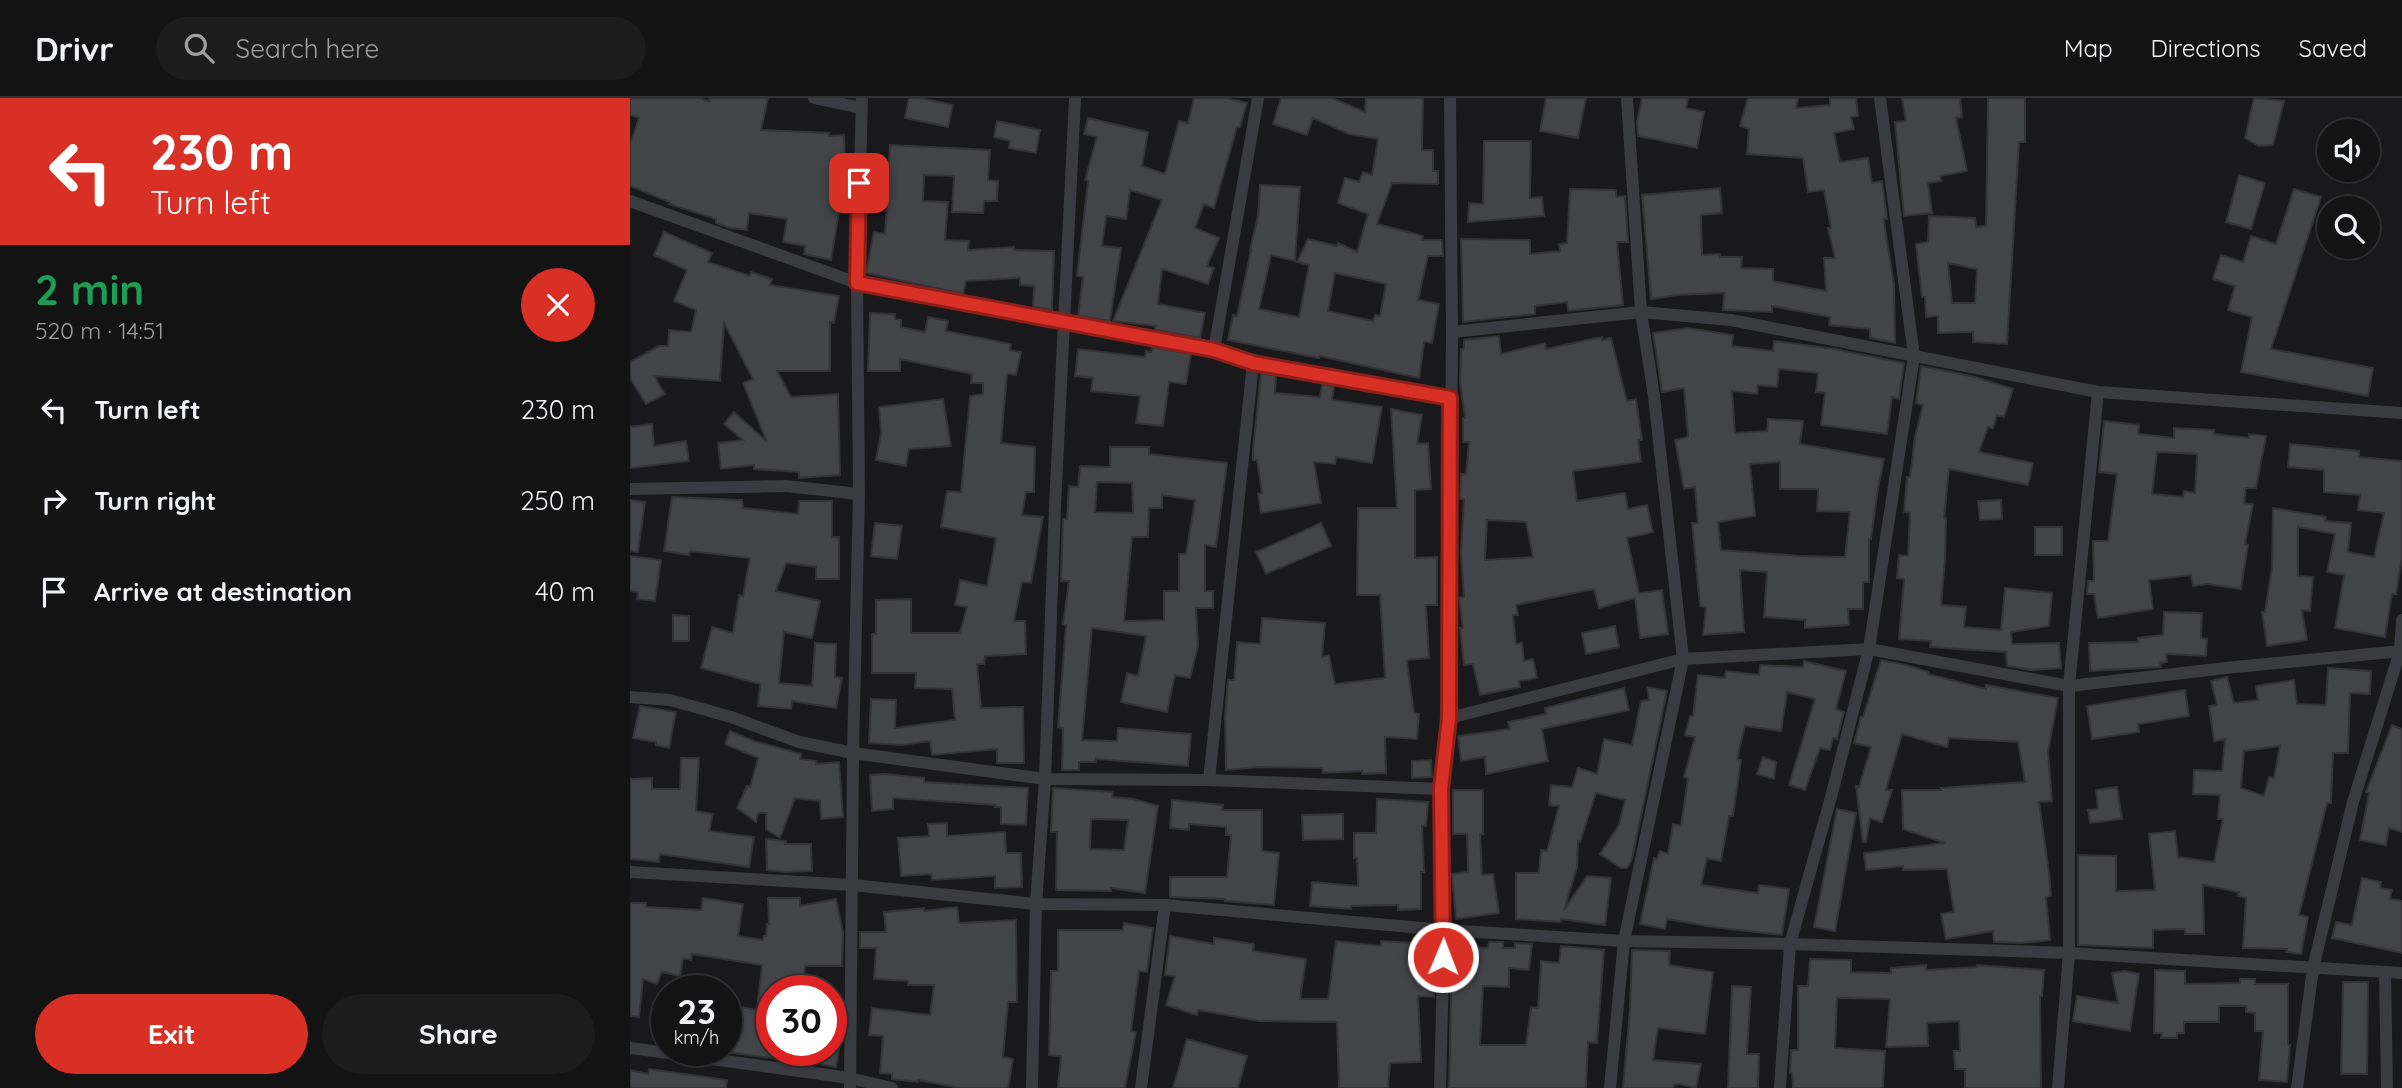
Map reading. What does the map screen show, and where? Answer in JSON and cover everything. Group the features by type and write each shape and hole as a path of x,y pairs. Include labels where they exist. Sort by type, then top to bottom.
{"street":[{"path":"814,98 861,103 857,283 859,494 850,1083"},
{"path":"1032,1088 1036,904 1045,779 1075,98"},
{"path":"1214,350 1258,98"},
{"path":"1440,1088 1444,930 1441,789 1449,718 1452,332 1450,98"},
{"path":"1610,1088 1624,942 1683,659 1654,396 1641,312 1627,98"},
{"path":"1780,1088 1790,944 1868,649 1914,356 1880,98"},
{"path":"630,201 857,283 1214,350 1253,363 1450,398"},
{"path":"1452,332 1641,312 1731,320 2098,392 2402,413"},
{"path":"1209,780 1253,363"},
{"path":"2058,1088 2069,953 2070,686 2098,392"},
{"path":"630,489 786,486 859,494"},
{"path":"2297,1088 2313,968 2353,802 2401,651 2402,620"},
{"path":"1449,718 1683,659 1868,649 2070,686 2401,651"},
{"path":"630,697 670,700 731,717 799,742 853,753 1045,779 1209,780 1441,789"},
{"path":"630,872 852,884 1036,904 1165,905 1444,930 1624,942 1790,944 2069,953 2402,974"},
{"path":"1141,1088 1165,905"},
{"path":"2385,973 2387,1088"},
{"path":"630,1048 892,1088"}],"building":[{"path":"630,98 697,98 709,101 710,98 768,98 761,130 844,135 845,164 838,165 840,205 831,260 804,254 805,246 783,242 787,219 749,213 747,230 730,228 716,223 716,219 669,204 670,202 630,186 630,144 639,118 630,115"},
{"path":"909,98 953,105 948,127 905,118"},
{"path":"1194,98 1225,98 1247,103 1240,127 1237,127 1214,208 1204,204 1195,228 1219,238 1207,266 1214,268 1208,284 1162,269 1158,304 1205,313 1200,338 1155,330 1156,326 1113,321 1162,200 1130,190 1126,219 1106,216 1102,246 1121,248 1110,321 1078,316 1083,277 1077,276 1088,181 1085,180 1097,137 1084,134 1088,118 1148,132 1142,166 1165,174 1179,121 1188,123"},
{"path":"1281,98 1332,98 1365,112 1366,98 1423,98 1422,150 1433,150 1433,171 1438,171 1438,184 1392,183 1377,224 1423,236 1422,240 1442,240 1443,256 1428,256 1418,300 1439,304 1432,343 1424,342 1419,378 1320,356 1319,358 1228,340 1233,315 1237,316 1251,250 1258,216 1260,185 1300,187 1295,261 1271,255 1259,309 1299,317 1309,265 1297,262 1308,239 1337,246 1338,243 1357,252 1368,214 1338,203 1345,178 1359,182 1363,172 1372,175 1378,139 1349,134 1313,118 1307,135 1273,124","holes":["1335,273 1386,284 1380,316 1375,315 1373,321 1328,311"]},
{"path":"1546,98 1586,98 1578,138 1540,131"},
{"path":"1642,98 1688,98 1686,108 1704,112 1697,148 1638,136 1637,122"},
{"path":"1748,98 1798,98 1796,108 1830,105 1830,98 1856,98 1858,116 1851,117 1854,129 1834,133 1840,162 1868,158 1872,183 1882,181 1887,219 1884,219 1885,228 1894,284 1895,343 1870,338 1870,329 1829,325 1830,317 1772,306 1772,312 1723,310 1724,293 1651,299 1642,195 1720,188 1722,213 1701,215 1702,255 1742,257 1741,268 1773,269 1773,281 1826,291 1824,258 1835,258 1828,228 1831,228 1824,190 1808,192 1803,158 1747,154 1749,129 1740,126"},
{"path":"1902,98 1960,98 1962,117 1956,118 1967,171 1940,176 1941,181 1928,183 1932,213 1904,216 1895,122 1906,121"},
{"path":"1988,98 2025,98 2025,142 2019,142 2007,344 1973,342 1973,332 1938,333 1938,316 1926,317 1925,297 1922,297 1916,244 1928,242 1929,216 1975,218 1976,227 1986,226","holes":["1948,263 1977,269 1975,303 1952,303"]},
{"path":"2254,98 2284,101 2273,145 2259,146 2245,138"},
{"path":"997,121 1040,130 1036,153 1009,148 1010,141 994,137"},
{"path":"1484,141 1531,141 1530,198 1542,197 1544,216 1468,222 1469,203 1483,204"},
{"path":"890,145 990,150 988,180 998,181 997,201 984,201 983,213 952,212 954,176 924,175 923,201 948,202 945,240 969,241 968,250 1014,247 1014,250 1054,251 1052,310 1033,307 1034,286 1020,285 1020,278 966,281 963,294 866,273 874,232 885,234"},
{"path":"2239,175 2265,183 2251,229 2226,222"},
{"path":"1570,189 1616,190 1616,197 1625,196 1628,242 1617,242 1623,305 1568,311 1567,302 1535,306 1535,314 1463,322 1461,239 1530,240 1530,254 1560,251 1559,244 1567,243"},
{"path":"2294,189 2318,196 2317,209 2271,349 2373,368 2368,396 2241,372 2252,317 2228,310 2235,286 2213,279 2221,255 2243,262 2251,236 2276,244"},
{"path":"664,232 712,253 708,262 750,276 751,272 772,279 770,285 839,296 834,323 830,322 830,371 777,371 791,397 838,394 840,475 799,478 799,472 754,469 754,465 721,469 718,443 743,440 724,424 734,412 767,442 743,383 753,379 724,323 720,381 654,376 665,394 646,404 630,378 630,362 659,346 668,346 669,330 691,332 696,310 674,301 687,270 654,255"},
{"path":"870,313 895,314 895,319 901,320 901,327 925,332 928,317 948,321 946,331 1011,344 1010,350 1021,352 1016,375 1007,374 1001,443 1035,447 1034,492 1026,492 1022,515 1043,517 1031,583 1022,582 1014,621 1025,621 1026,654 985,656 984,664 977,664 981,708 1023,707 1024,763 997,763 997,749 932,755 930,741 902,745 869,743 871,699 896,700 895,728 955,720 952,689 915,688 916,673 872,673 872,634 876,634 876,600 911,599 911,633 960,633 967,607 955,605 960,580 987,586 996,538 941,527 947,491 961,492 970,396 983,394 983,383 971,383 972,374 900,359 900,371 868,371"},
{"path":"1687,328 1733,335 1732,346 1773,351 1774,341 1835,349 1904,363 1899,399 1892,397 1887,434 1821,425 1825,393 1816,392 1818,373 1779,369 1777,387 1758,385 1757,394 1732,391 1735,433 1767,431 1768,419 1803,421 1800,444 1884,459 1869,539 1869,582 1863,582 1863,609 1848,609 1849,625 1805,628 1805,620 1764,617 1767,572 1740,570 1744,632 1703,635 1706,607 1700,606 1692,523 1698,523 1695,487 1684,489 1675,440 1688,437 1684,388 1662,392 1653,333","holes":["1780,462 1780,489 1818,489 1817,511 1850,512 1845,557 1721,550 1718,522 1755,516 1750,464"]},
{"path":"1499,336 1501,354 1545,343 1546,349 1602,337 1602,340 1611,338 1627,401 1636,399 1642,440 1638,440 1641,462 1573,471 1577,501 1625,493 1628,509 1647,505 1653,532 1627,538 1639,593 1662,590 1668,634 1640,638 1635,598 1599,608 1594,589 1516,605 1518,615 1513,615 1516,644 1522,643 1524,661 1533,659 1537,678 1519,681 1520,687 1480,695 1473,664 1464,665 1460,628 1463,628 1459,598 1464,597 1461,553 1464,499 1460,499 1461,474 1466,474 1469,442 1463,442 1465,418 1460,382 1461,349 1464,349 1464,340","holes":["1487,520 1526,522 1533,557 1485,560"]},
{"path":"1152,347 1191,354 1186,384 1169,382 1163,426 1136,423 1140,396 1091,391 1093,378 1075,376 1078,349 1145,357 1146,351 1151,352"},
{"path":"1921,366 1975,377 2013,389 2004,417 1997,415 1993,428 1988,427 1979,452 2033,463 2028,485 1949,469 1944,518 1945,559 1941,605 1966,607 1964,627 2001,630 2005,588 2052,593 2049,626 2011,632 2012,644 2059,643 2061,668 2031,670 2007,666 2006,652 1930,647 1931,641 1899,639 1904,579 1897,578 1899,555 1908,556 1910,513 1904,512 1907,477 1910,477 1915,437 1923,405 1916,403"},
{"path":"1261,373 1276,376 1275,393 1320,397 1322,384 1334,386 1332,400 1382,407 1372,463 1336,457 1335,464 1314,462 1321,503 1261,513 1258,494 1262,493 1253,450"},
{"path":"943,399 951,446 909,449 906,466 876,460 881,433 879,407"},
{"path":"1391,409 1422,415 1417,444 1428,443 1431,489 1415,490 1415,558 1437,557 1437,605 1426,605 1429,658 1407,662 1414,713 1419,714 1417,739 1385,737 1386,773 1323,773 1322,768 1259,767 1226,770 1225,716 1228,680 1234,680 1237,642 1260,644 1262,618 1325,623 1322,657 1329,655 1335,684 1385,678 1380,595 1357,595 1358,508 1397,508"},
{"path":"2104,421 2139,425 2138,434 2174,438 2174,428 2214,430 2214,434 2249,438 2249,434 2266,436 2256,488 2246,488 2244,503 2253,504 2245,544 2248,545 2241,589 2207,584 2193,586 2191,575 2149,580 2153,609 2098,618 2094,594 2087,594 2088,581 2094,581 2093,541 2108,541 2117,474 2099,472","holes":["2157,452 2197,454 2195,493 2184,491 2183,497 2152,494"]},
{"path":"652,424 654,446 686,441 689,461 630,468 630,427"},
{"path":"2290,444 2359,451 2359,457 2402,461 2402,558 2396,594 2392,594 2385,637 2335,628 2344,575 2327,572 2335,534 2298,527 2298,576 2313,577 2310,611 2302,610 2307,640 2267,646 2262,612 2265,612 2272,568 2273,508 2326,517 2325,521 2351,523 2348,552 2374,557 2384,513 2358,510 2360,495 2324,492 2324,470 2288,467"},
{"path":"1110,447 1149,447 1149,454 1227,463 1216,547 1205,545 1205,591 1213,591 1213,608 1196,608 1198,646 1190,678 1175,675 1167,712 1121,702 1127,673 1138,676 1146,636 1092,628 1082,740 1117,741 1118,728 1191,734 1188,766 1096,759 1096,762 1079,762 1079,770 1062,770 1063,728 1058,727 1066,625 1063,624 1069,581 1061,581 1063,519 1067,519 1069,486 1078,487 1080,466 1110,467","holes":["1097,482 1132,483 1133,513 1095,512","1162,495 1195,500 1186,554 1179,554 1179,591 1164,591 1164,620 1124,621 1132,537 1148,537 1149,508 1162,508"]},
{"path":"672,497 742,500 743,508 798,514 799,501 832,501 832,537 839,537 839,579 816,579 816,567 786,563 776,591 820,601 812,638 784,632 779,683 812,686 815,643 836,644 835,677 842,678 836,708 792,701 791,709 758,706 760,684 701,668 712,627 733,633 739,595 743,596 750,558 690,551 689,555 664,551"},
{"path":"630,500 645,502 638,552 630,551"},
{"path":"2001,500 2002,519 1980,520 1978,501"},
{"path":"875,523 902,526 897,559 871,556"},
{"path":"1321,523 1331,546 1266,574 1256,552"},
{"path":"2035,527 2062,527 2062,555 2035,555"},
{"path":"630,556 661,560 655,601 637,599 638,592 630,591"},
{"path":"2164,612 2202,613 2201,638 2207,639 2206,656 2166,654 2167,662 2160,663 2161,667 2090,671 2089,643 2138,642 2138,638 2163,635"},
{"path":"673,615 689,616 689,641 673,641"},
{"path":"1615,626 1619,647 1586,654 1582,633"},
{"path":"1881,660 1986,689 1986,685 2058,698 2048,752 2052,801 2039,802 2051,896 2046,897 2050,940 1994,942 1993,931 1946,939 1941,914 1954,912 1947,869 1903,870 1903,866 1866,870 1864,853 1945,843 1903,829 1902,790 1941,790 2025,782 2018,742 1949,738 1947,747 1902,734 1886,790 1892,790 1882,822 1870,818 1866,842 1863,842 1856,786 1859,787 1871,747 1854,743"},
{"path":"1804,661 1846,671 1836,709 1844,712 1837,739 1833,738 1830,750 1820,748 1805,790 1789,785 1815,699 1787,692 1781,731 1745,726 1737,759 1741,760 1733,816 1729,816 1721,861 1707,858 1701,885 1758,893 1759,885 1789,889 1782,935 1667,919 1665,929 1640,924 1654,858 1657,859 1660,851 1668,854 1673,824 1681,826 1688,778 1684,777 1695,737 1685,735 1690,716 1693,716 1698,675 1725,678 1726,671 1759,675 1760,665 1803,667"},
{"path":"2328,668 2371,671 2370,694 2350,693 2348,753 2333,753 2331,803 2327,803 2299,915 2308,917 2301,954 2286,952 2287,949 2243,948 2246,898 2238,896 2239,892 2203,885 2204,934 2185,934 2185,929 2153,930 2153,948 2078,945 2078,855 2116,856 2116,891 2155,890 2149,834 2175,831 2178,857 2214,862 2223,819 2218,819 2220,795 2193,794 2194,770 2222,771 2225,739 2214,741 2209,706 2217,705 2211,681 2227,677 2234,703 2258,700 2256,686 2294,680 2297,704 2326,705","holes":["2280,746 2274,778 2269,777 2264,796 2241,788 2244,751"]},
{"path":"1647,687 1667,691 1632,859 1627,868 1621,868 1600,854 1619,825 1625,800 1596,793 1580,842 1578,841 1577,867 1564,910 1587,876 1611,878 1605,925 1561,919 1561,922 1516,919 1516,873 1539,873 1541,850 1547,851 1559,806 1549,805 1551,785 1572,787 1578,768 1597,774 1604,739 1632,745 1641,701 1649,700"},
{"path":"1624,688 1629,710 1542,729 1548,761 1486,774 1485,757 1461,761 1458,736 1510,729 1508,722 1546,714 1545,708"},
{"path":"2185,690 2189,716 2138,724 2139,732 2092,739 2087,706"},
{"path":"640,706 676,712 669,748 656,745 656,742 633,738"},
{"path":"2392,725 2402,729 2402,832 2389,828 2386,845 2360,840 2369,793 2366,792"},
{"path":"730,731 754,741 801,754 800,759 817,761 816,764 839,762 843,817 821,819 820,801 795,798 780,838 766,829 766,813 758,813 756,822 737,808 747,786 750,787 758,758 725,744"},
{"path":"1763,757 1776,762 1774,779 1757,774"},
{"path":"681,758 699,758 696,811 713,814 709,831 754,837 749,867 660,854 659,862 630,859 630,779 652,778 652,789 680,789"},
{"path":"1431,760 1432,777 1412,778 1412,761"},
{"path":"870,775 924,778 924,782 1028,788 1026,825 1001,824 1001,807 995,805 893,798 893,809 872,811"},
{"path":"2117,787 2122,819 2090,823 2088,810 2098,809 2096,790"},
{"path":"1053,788 1113,792 1112,797 1158,806 1145,893 1111,888 1111,891 1056,890 1057,832 1051,832","holes":["1091,819 1128,820 1124,850 1090,849"]},
{"path":"1453,790 1483,790 1483,834 1480,834 1482,875 1493,874 1499,913 1456,919 1452,874 1468,872 1467,834 1453,834"},
{"path":"1377,799 1428,802 1426,826 1422,826 1424,872 1421,872 1421,909 1398,910 1398,905 1351,906 1351,909 1310,906 1312,882 1358,886 1354,833 1376,833"},
{"path":"1172,800 1223,805 1222,810 1262,810 1262,851 1279,853 1274,905 1225,899 1170,897 1170,877 1227,877 1231,835 1226,835 1226,827 1189,824 1189,830 1170,828"},
{"path":"1837,809 1856,813 1835,931 1814,927"},
{"path":"1343,814 1343,839 1303,840 1302,815"},
{"path":"947,823 947,836 1005,832 1006,853 1021,853 1022,887 995,888 995,876 932,880 931,874 901,876 898,838 929,836 928,824"},
{"path":"766,839 786,841 785,844 811,844 812,871 767,870"},
{"path":"2362,878 2381,882 2380,888 2392,890 2390,899 2402,901 2402,953 2332,938 2336,922 2352,925"},
{"path":"703,898 743,904 738,936 763,940 769,924 768,898 800,898 800,906 836,899 843,932 842,966 805,966 804,975 761,975 762,965 692,954 691,960 683,958 680,975 662,972 661,975 651,975 651,982 643,979 639,1017 630,1016 630,903 646,903 646,907 701,910"},
{"path":"957,907 959,923 1016,920 1017,1002 1008,1002 1003,1057 1013,1059 1008,1088 960,1088 918,1080 892,1079 892,1074 880,1073 883,1036 869,1035 872,1008 930,1015 934,985 908,985 908,981 874,979 876,948 860,948 860,932 886,932 884,912"},
{"path":"1124,923 1153,928 1147,972 1139,971 1131,1031 1136,1032 1125,1088 1058,1088 1061,1056 1049,1055 1051,971 1058,971 1058,930 1123,930"},
{"path":"1170,936 1214,944 1214,938 1254,944 1253,951 1306,959 1300,999 1328,999 1336,941 1381,946 1381,941 1435,944 1434,997 1418,996 1421,1062 1390,1063 1388,1088 1339,1088 1337,1022 1259,1021 1198,1010 1197,1015 1166,1005 1175,976 1165,975"},
{"path":"1489,942 1503,942 1503,948 1515,948 1515,943 1532,944 1529,970 1509,968 1509,987 1483,986 1480,1045 1526,1045 1531,1007 1538,1008 1541,961 1559,963 1561,946 1604,950 1597,1043 1588,1042 1586,1088 1449,1088 1452,945 1488,948"},
{"path":"1632,950 1670,951 1669,965 1713,972 1705,1034 1658,1028 1653,1060 1701,1064 1696,1088 1679,1084 1673,1088 1623,1088"},
{"path":"1810,959 1851,960 1851,972 1891,973 1891,968 1926,965 1926,970 1977,965 2044,970 2040,996 2041,1088 1965,1088 1965,1069 1955,1069 1954,1051 1960,1051 1959,1021 1927,1023 1928,1046 1886,1047 1890,999 1837,998 1835,1048 1885,1051 1883,1088 1793,1088 1790,1073 1791,1050 1798,1050 1798,986 1808,986"},
{"path":"2155,970 2185,971 2185,984 2240,983 2240,979 2255,979 2255,984 2288,984 2290,1045 2287,1082 2259,1080 2263,1031 2255,1031 2255,1013 2246,1012 2246,1006 2219,1006 2219,1022 2184,1022 2184,1033 2177,1033 2177,1038 2161,1038 2162,1033 2154,1033"},
{"path":"2125,971 2139,974 2130,1031 2073,1021 2077,996 2118,1003 2112,973"},
{"path":"2343,982 2368,982 2367,1074 2341,1074"},
{"path":"1732,986 1751,987 1747,1054 1759,1054 1758,1088 1728,1088"},
{"path":"742,1007 756,1010 756,1056 742,1054"},
{"path":"1187,1039 1247,1056 1238,1088 1173,1088"},
{"path":"649,1069 727,1080 726,1088 630,1088 630,1070 648,1074"}],"route":[{"path":"859,183 857,283 1214,350 1253,363 1450,398 1449,718 1441,789 1443,957"}]}
